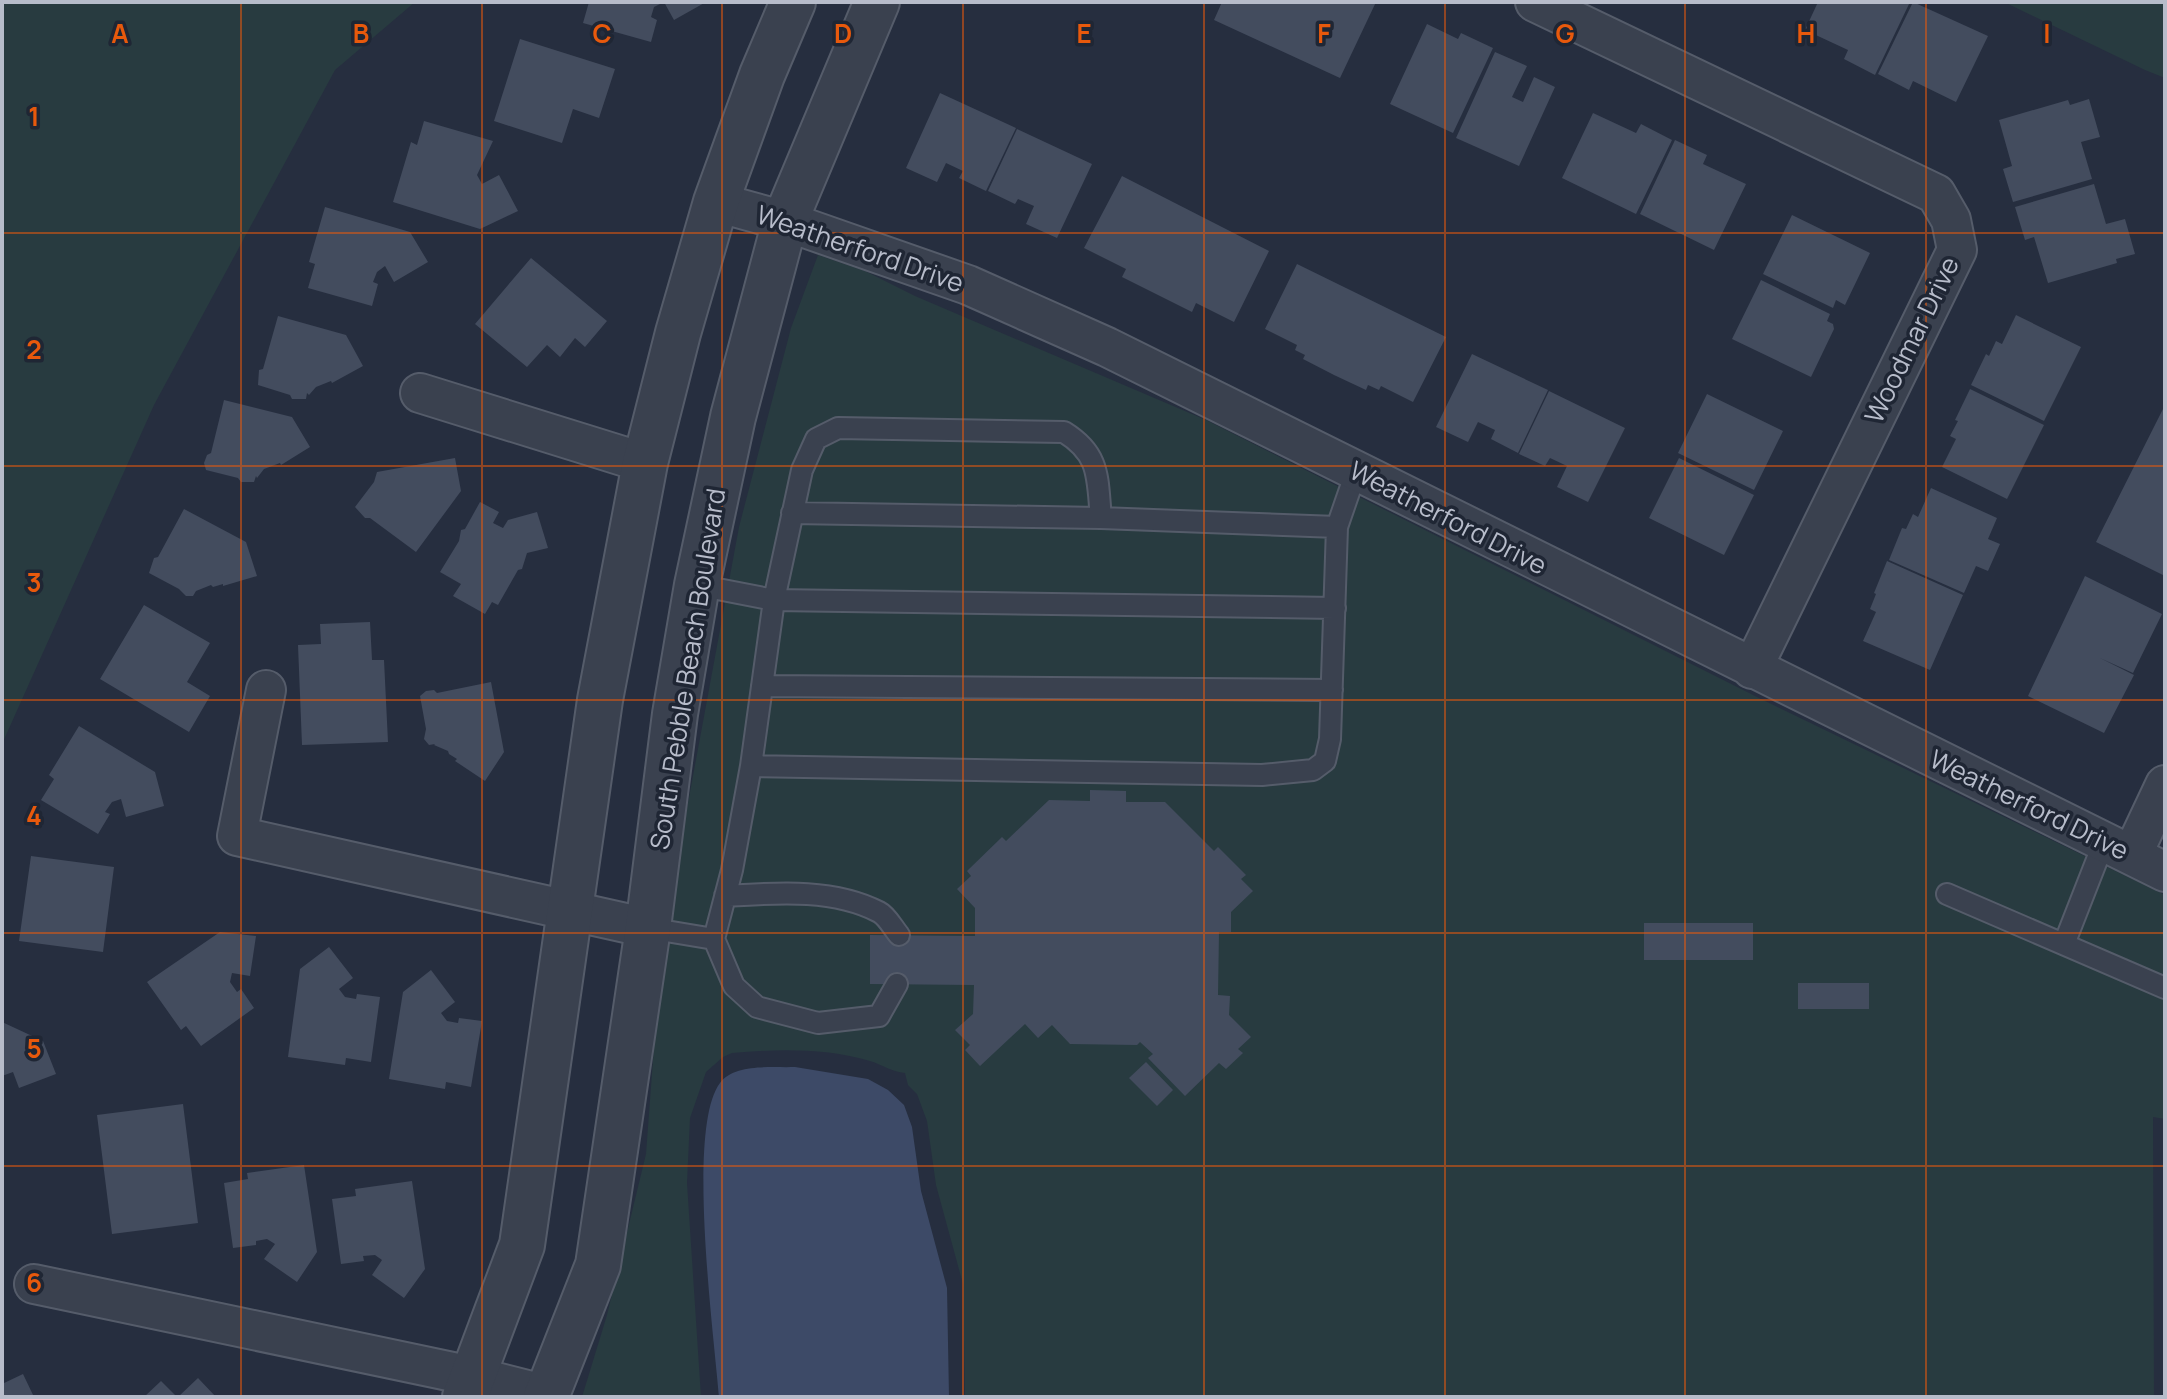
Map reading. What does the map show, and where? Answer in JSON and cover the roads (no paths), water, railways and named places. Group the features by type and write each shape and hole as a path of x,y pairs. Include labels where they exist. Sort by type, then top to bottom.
{"street":[{"path":"468,1387 522,1245 600,700 645,463 716,202 762,75 793,2"},
{"name":"South Pebble Beach Boulevard","path":"546,1396 598,1265 648,928 675,714 697,585 733,417 785,221 877,2"},
{"name":"Woodmar Drive","path":"1535,2 1936,194 1951,220 1957,250 1752,669"},
{"name":"Weatherford Drive","path":"716,202 785,221 968,285 1107,347 2134,857"},
{"path":"420,393 645,463"},
{"path":"266,690 237,836 648,928"},
{"path":"2134,857 2165,785"},
{"path":"34,1284 468,1387 546,1396"}],"lane":[{"path":"897,984 879,1016 818,1023 757,1007 734,986 714,939 751,766 774,600 802,470 816,439 838,428 1064,432 1081,443 1096,466 1101,518"},
{"path":"751,766 1262,775 1313,770 1325,761 1328,750 1337,527 1356,472"},
{"path":"792,513 1101,518 1337,527"},
{"path":"697,585 774,600 1335,608"},
{"path":"762,686 1332,690"},
{"path":"2064,944 2134,857"},
{"path":"725,896 788,893 843,900 881,913 899,935"},
{"path":"1947,894 2165,988"},
{"path":"648,928 714,939"}],"water":[{"path":"795,1067 868,1079 888,1090 904,1105 912,1127 921,1191 947,1288 949,1397 719,1397 703,1186 710,1107 720,1083 735,1072 754,1068"}]}
